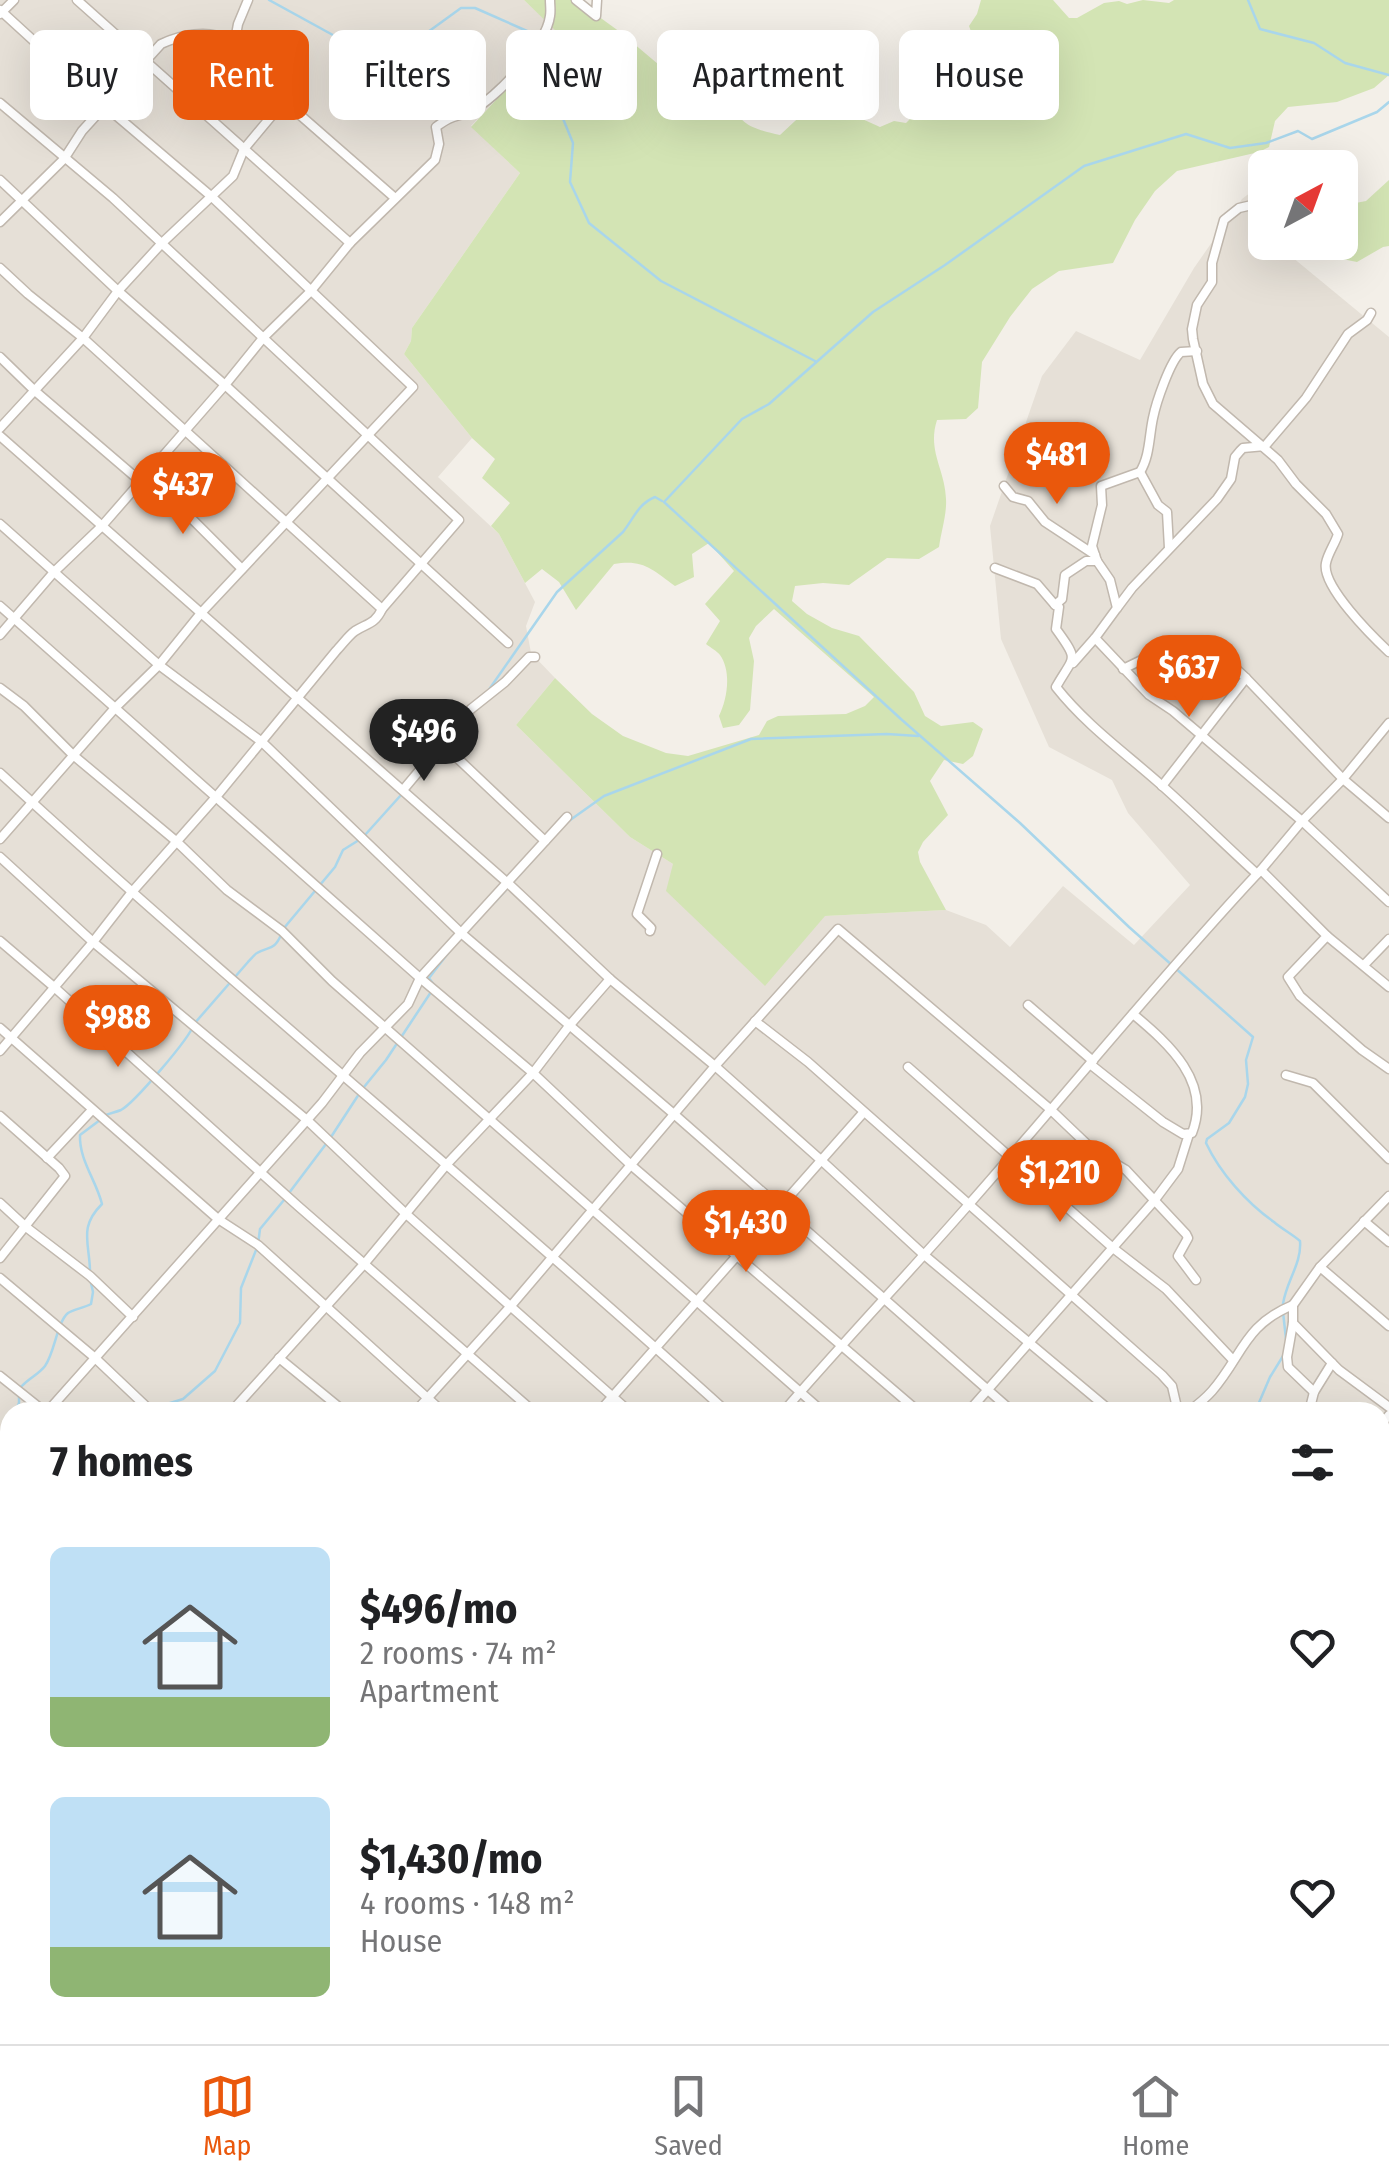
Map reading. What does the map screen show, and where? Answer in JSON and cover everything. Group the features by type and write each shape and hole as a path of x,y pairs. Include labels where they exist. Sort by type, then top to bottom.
{"street":[{"path":"14,0 1,12 30,38"},
{"path":"77,0 111,30"},
{"path":"153,53 178,36 218,34 227,40 236,35 248,0"},
{"path":"0,635 54,572 102,527 262,338 436,160 436,127 450,116 470,111 504,88 550,19 550,0"},
{"path":"576,0 596,16 597,0"},
{"path":"153,67 350,244"},
{"path":"0,428 83,338 162,243 233,176 244,148 284,102 395,198"},
{"path":"0,103 113,198 459,520 419,563 372,624 355,632 336,651 0,1051"},
{"path":"0,222 64,159 92,120"},
{"path":"0,839 115,708 159,666 242,568 412,388 212,197 121,120"},
{"path":"0,180 118,292 226,385 508,643"},
{"path":"1248,206 1227,216 1221,226 1212,263 1212,282 1193,318 1203,384 1213,404 1265,446 1333,523 1338,534 1326,572 1350,612 1389,652"},
{"path":"0,268 382,608"},
{"path":"1371,313 1348,334 1306,398 1265,446 1240,451 1231,479 1217,499 1132,588 1056,687 1094,728 1389,987"},
{"path":"1117,608 1110,580 1096,558 1092,542 1102,505 1100,486 1140,472 1173,360 1181,352 1197,351"},
{"path":"0,357 140,481 169,496 242,568"},
{"path":"0,436 923,1254 1100,1402"},
{"path":"1140,472 1166,512 1169,548"},
{"path":"1004,486 1013,497 1028,501 1045,522 1096,558"},
{"path":"0,524 159,666 262,742 461,932 1002,1402"},
{"path":"1056,604 1062,599 1065,576 1096,558"},
{"path":"995,568 1037,584 1059,607 1056,629 1074,655 1073,663"},
{"path":"0,606 420,978 533,1073 632,1166 907,1402"},
{"path":"1096,638 1148,695 1173,711 1302,821 1389,902"},
{"path":"1123,668 1156,652 1192,650 1220,654 1343,779 1389,818"},
{"path":"403,790 471,710 529,657 535,657"},
{"path":"1162,786 1246,678"},
{"path":"0,688 227,890 282,931 332,981 812,1402"},
{"path":"791,1402 1011,1156 1170,968 1385,734 1389,723"},
{"path":"453,754 545,841"},
{"path":"0,773 716,1402"},
{"path":"55,1402 306,1120 360,1053 408,1004 420,978 567,817"},
{"path":"650,932 648,923 637,914 657,854"},
{"path":"0,857 92,942 306,1120 619,1402"},
{"path":"424,1402 838,929 1094,1151 1126,1170 1186,1234 1188,1238 1178,1256 1196,1280"},
{"path":"1328,936 1288,977 1300,996 1389,1068"},
{"path":"1364,965 1389,939"},
{"path":"0,941 522,1402"},
{"path":"243,1402 447,1164 533,1073 610,979"},
{"path":"1028,1005 1163,1122 1189,1134 1196,1121 1195,1086 1173,1050 1133,1014"},
{"path":"755,1022 808,1062 1168,1380 1176,1402"},
{"path":"0,1028 218,1219 258,1245 432,1402"},
{"path":"908,1067 1113,1248 1166,1289 1233,1360"},
{"path":"1286,1075 1313,1083 1389,1159"},
{"path":"608,1402 863,1113"},
{"path":"48,1158 99,1115"},
{"path":"0,1116 64,1176 0,1258"},
{"path":"977,1402 1154,1201 1178,1169 1189,1134"},
{"path":"1200,1402 1211,1393 1250,1333 1270,1316 1291,1306 1320,1267 1389,1196"},
{"path":"0,1203 90,1276 132,1317"},
{"path":"1364,1221 1389,1242"},
{"path":"1320,1267 1389,1326"},
{"path":"0,1278 141,1402"},
{"path":"1291,1306 1288,1367 1314,1392"},
{"path":"1293,1323 1332,1363 1383,1402"},
{"path":"279,1358 333,1402"},
{"path":"1312,1402 1332,1363"},
{"path":"0,1376 33,1402"}],"shaded area":[{"path":"0,0 524,0 556,30 506,30 506,89 486,110 486,30 329,30 329,120 477,120 471,126 520,173 412,328 404,354 472,438 438,477 499,534 535,602 526,626 531,653 555,678 516,725 630,837 673,864 825,916 946,910 986,925 1010,947 1063,886 1134,945 1190,885 1128,813 1112,780 1049,747 1001,639 990,526 1042,376 1076,331 1140,360 1194,268 1248,194 1248,260 1296,260 1389,337 1389,1402 0,1402"}],"green space":[{"path":"524,0 576,0 617,30 555,30"},
{"path":"981,0 1053,0 1069,18 1077,18 1104,3 1119,1 1127,4 1143,0 1389,0 1389,75 1374,88 1337,102 1288,107 1275,121 1269,147 1177,171 1155,191 1113,263 1059,271 1032,289 982,362 978,408 966,419 937,420 935,451 946,499 939,547 919,559 887,558 849,585 795,586 792,601 832,628 859,636 914,692 925,716 941,726 973,722 983,729 973,756 963,764 944,760 930,781 948,815 918,852 946,910 825,916 765,986 666,891 673,864 630,837 516,725 555,678 592,714 623,736 666,753 688,756 759,735 767,721 778,716 846,714 865,706 874,697 774,609 749,638 754,661 750,710 739,725 723,728 719,716 726,694 726,669 720,655 706,644 720,621 705,604 734,571 709,543 692,554 694,577 675,586 640,564 614,564 576,610 559,582 542,569 525,583 491,526 510,503 482,478 495,459 472,438 404,354 412,328 520,173 471,127 477,120 486,120 486,111 506,89 506,120 637,120 637,46 657,63 657,120 743,120 750,126 780,135 796,120 864,120 880,127 909,120 1059,120 1059,30 970,30"},
{"path":"1389,180 1389,246 1357,262 1347,260 1358,260 1358,203 1366,201"}],"waterway":[{"path":"269,0 342,40 421,37 461,8 475,8 525,30"},
{"path":"1248,0 1260,29 1314,43 1345,63 1389,75"},
{"path":"1283,1304 1299,1257 1300,1241 1244,1197 1206,1143 1229,1123 1245,1097 1246,1060 1253,1037 664,502 742,419 769,404 873,312 1084,166 1186,134 1230,148 1266,143 1298,131 1312,139 1377,112 1389,102"},
{"path":"564,120 573,143 570,182 589,223 661,281 815,361"},
{"path":"488,691 557,592 623,532 644,503 655,497 662,501"},
{"path":"445,746 475,710"},
{"path":"495,902 566,823 604,796 751,739 918,736"},
{"path":"365,835 401,795"},
{"path":"284,928 335,867 343,850 359,840"},
{"path":"106,1115 121,1110 137,1096 256,953 273,946 281,935"},
{"path":"434,985 429,978 452,948"},
{"path":"364,1087 431,992"},
{"path":"331,1137 359,1094"},
{"path":"90,1270 88,1227 102,1204 82,1153 80,1135 100,1120"},
{"path":"289,1193 326,1144"},
{"path":"173,1402 183,1399 215,1371 240,1323 241,1288 258,1245 260,1229 284,1200"},
{"path":"21,1387 45,1366 64,1317 91,1304 91,1283"},
{"path":"1283,1312 1286,1339"},
{"path":"1259,1402 1283,1356"},
{"path":"19,1395 19,1402"}]}
